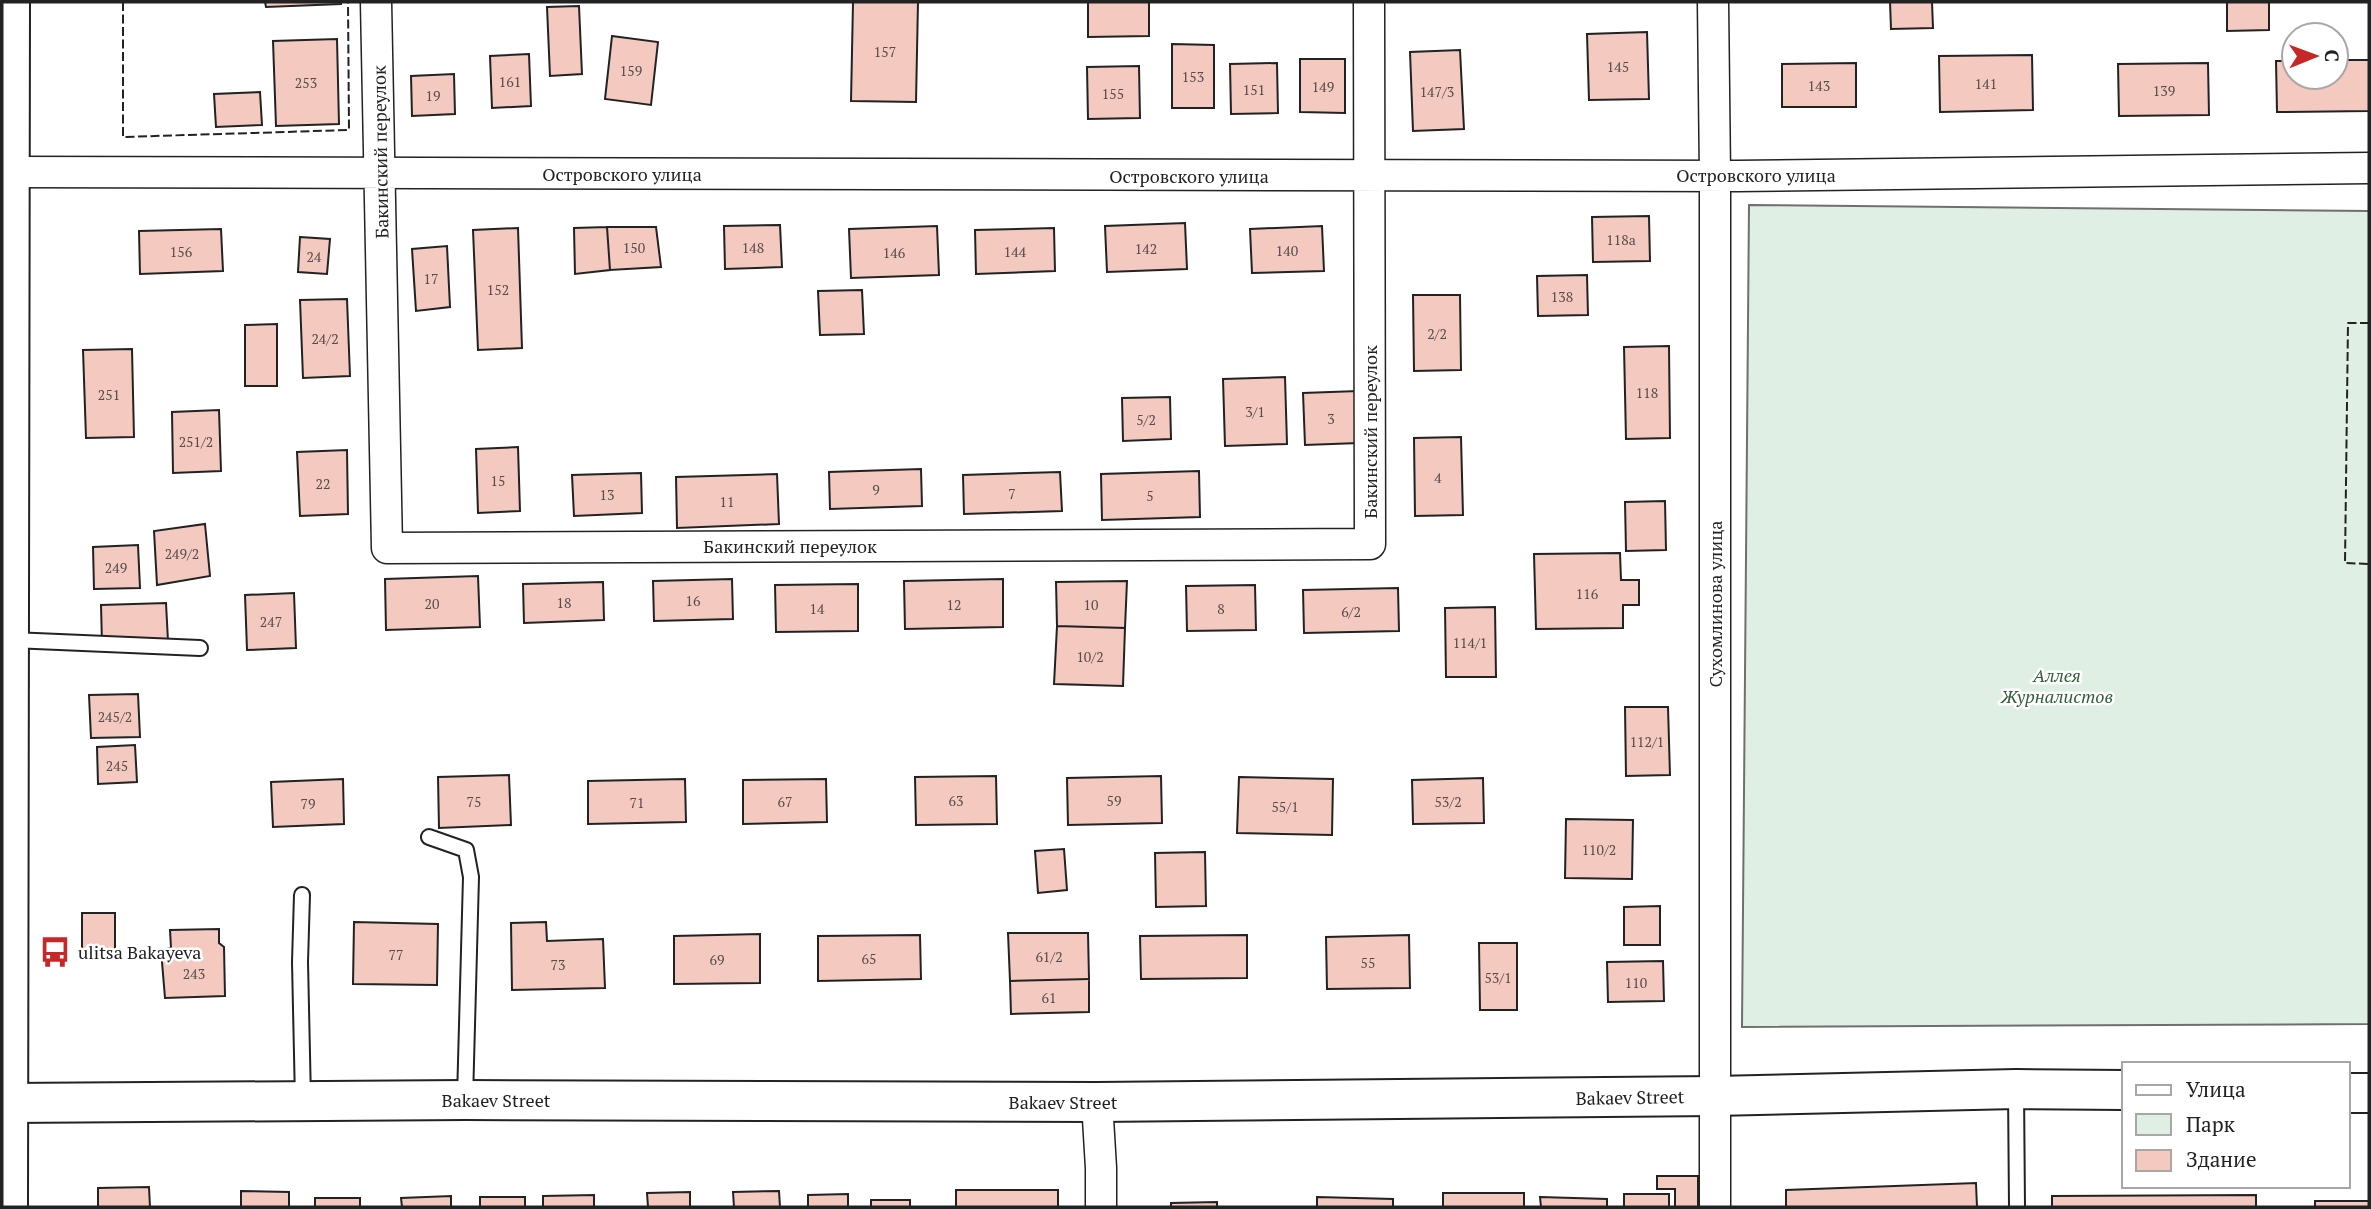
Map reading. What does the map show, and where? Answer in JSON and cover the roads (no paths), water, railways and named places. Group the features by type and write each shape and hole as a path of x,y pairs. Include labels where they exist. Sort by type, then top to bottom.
{"main road":[{"path":"8,1207 5,1103 10,2"},
{"name":"Bakaev Street","path":"5,1103 465,1100 1097,1102 1715,1096 2016,1089 2122,1090"},
{"path":"2350,1093 2369,1093"}],"street":[{"name":"Бакинский переулок","path":"376,2 387,548 1370,544 1370,176"},
{"path":"1370,2 1370,176"},
{"name":"Сухомлинова улица","path":"1713,2 1715,1207"},
{"name":"Островского улица","path":"9,172 1715,176 2369,168"},
{"path":"1097,1102 1101,1207"}],"lane":[{"path":"8,640 200,648"},
{"path":"429,837 466,850 471,877 465,1100"},
{"path":"302,895 300,962 303,1101"},
{"path":"2016,1089 2017,1207"}],"place":[{"name":"ulitsa Bakayeva","path":"55,952"}],"park label":[{"name":"Аллея Журналистов","path":"2057,685"}]}
